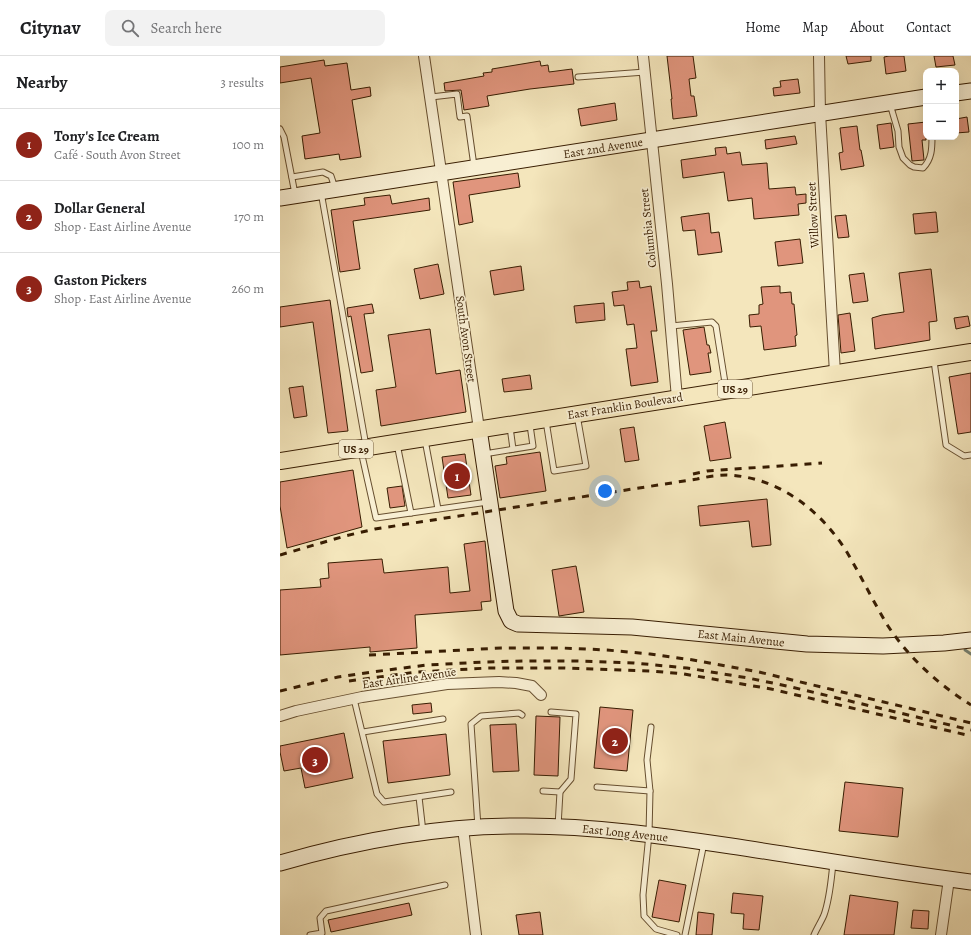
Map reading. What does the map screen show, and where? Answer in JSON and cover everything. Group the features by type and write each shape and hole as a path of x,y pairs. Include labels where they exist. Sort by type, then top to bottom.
{"main road":[{"name":"East Franklin Boulevard","path":"280,461 971,352"}],"street":[{"name":"South Avon Street","path":"424,56 489,502 506,611 511,621"},
{"name":"Columbia Street","path":"643,56 667,284 677,398"},
{"name":"Willow Street","path":"819,56 820,113 835,373"},
{"path":"959,93 971,91"},
{"name":"East 2nd Avenue","path":"280,198 923,98"},
{"name":"East Main Avenue","path":"511,621 522,625 632,627 807,644 883,646 971,640"},
{"name":"East Airline Avenue","path":"280,716 354,698 447,684 499,682 525,684 532,686 541,695"},
{"name":"East Long Avenue","path":"280,863 345,846 423,833 471,828 525,826 600,829 649,834 971,882"},
{"path":"471,828 476,935"},
{"path":"942,935 949,879"}],"lane":[{"path":"578,77 645,72"},
{"path":"430,97 457,94 460,118 467,116 474,167"},
{"path":"890,103 898,131 899,147 903,158 910,165 923,168 927,164 932,150 932,140"},
{"path":"280,129 284,137 295,195"},
{"path":"292,177 323,172 331,176 328,190 363,448 376,518 489,502"},
{"path":"671,326 712,322 716,326 726,390"},
{"path":"933,358 946,445 964,456 971,455"},
{"path":"538,420 554,471 586,466 577,414"},
{"path":"482,454 533,446 538,420"},
{"path":"510,425 514,449"},
{"path":"425,438 438,509"},
{"path":"397,442 411,513"},
{"path":"354,698 377,794 384,802 451,792"},
{"path":"551,712 576,714 571,779 560,792 558,827"},
{"path":"471,828 471,724 481,716 519,713 522,715"},
{"path":"363,732 443,719"},
{"path":"651,727 647,760 650,791 649,834 643,895 644,916 656,929 677,935"},
{"path":"598,787 650,791"},
{"path":"543,791 560,792"},
{"path":"418,797 423,833"},
{"path":"685,935 704,842"},
{"path":"814,935 824,915 831,887 834,862"},
{"path":"310,935 322,932 320,918 326,911 445,885"}],"building":[{"path":"667,56 693,56 696,78 689,79 691,96 694,96 697,116 673,119"},
{"path":"846,56 871,56 871,61 848,64"},
{"path":"904,56 906,71 886,74 884,57"},
{"path":"934,56 953,56 955,65 936,67"},
{"path":"324,60 325,66 347,63 351,90 370,87 371,96 352,100 361,157 340,160 339,154 305,159 302,136 320,133 311,78 280,83 280,67"},
{"path":"540,61 541,66 548,65 549,72 572,69 574,84 487,96 489,106 464,110 461,90 445,91 444,83 484,76 483,73 492,72 492,69"},
{"path":"798,79 800,93 774,96 773,88 781,87 780,81"},
{"path":"615,103 617,120 581,126 578,109"},
{"path":"967,117 969,132 959,133 959,118"},
{"path":"923,122 922,140 924,160 912,161 908,124"},
{"path":"891,123 894,147 880,149 877,125"},
{"path":"857,126 864,166 841,170 839,153 843,152 840,128"},
{"path":"795,136 797,144 766,149 765,140"},
{"path":"726,147 727,154 740,152 742,165 767,163 769,189 795,187 796,195 806,194 806,203 798,204 799,215 754,219 752,198 728,201 724,172 683,178 681,160 716,155 715,148"},
{"path":"518,173 520,187 469,195 473,222 459,225 453,182"},
{"path":"390,195 392,204 429,198 430,210 353,221 360,269 340,272 331,210 365,205 364,198"},
{"path":"936,212 938,232 915,234 913,214"},
{"path":"709,213 711,233 719,232 722,252 698,255 695,230 683,231 681,217"},
{"path":"846,215 849,237 838,238 835,216"},
{"path":"800,239 803,263 778,266 775,242"},
{"path":"438,264 444,294 420,299 414,269"},
{"path":"521,266 524,290 494,295 490,271"},
{"path":"931,269 937,321 929,322 930,340 875,349 872,318 904,312 899,273"},
{"path":"864,273 868,301 853,303 849,275"},
{"path":"639,281 640,288 651,286 657,331 651,331 658,382 631,386 626,349 637,348 634,324 627,325 624,305 614,306 612,292 628,290 627,282"},
{"path":"780,286 780,293 791,292 792,304 794,304 797,335 795,336 796,346 764,350 761,326 750,327 749,315 759,314 759,305 763,304 761,287"},
{"path":"330,300 348,431 328,433 313,322 280,327 280,307"},
{"path":"604,303 605,320 576,323 574,306"},
{"path":"372,304 374,313 364,314 373,371 361,373 351,316 348,317 347,308"},
{"path":"850,313 855,351 841,353 838,315"},
{"path":"968,316 970,326 956,329 954,318"},
{"path":"704,327 707,345 709,345 711,353 708,353 711,372 690,375 683,330"},
{"path":"430,329 436,374 460,370 466,412 381,426 376,390 396,387 388,335"},
{"path":"971,373 971,432 958,434 949,377"},
{"path":"530,375 532,389 504,392 502,379"},
{"path":"303,386 307,416 294,418 289,388"},
{"path":"725,422 731,458 710,461 704,426"},
{"path":"634,427 639,460 625,462 620,429"},
{"path":"540,452 546,491 500,498 495,466 507,464 506,457"},
{"path":"465,454 471,495 448,498 442,457"},
{"path":"353,470 362,527 287,548 280,506 280,482"},
{"path":"402,486 405,506 390,508 387,488"},
{"path":"767,499 771,545 752,547 749,521 700,526 698,506"},
{"path":"485,541 491,601 481,602 482,610 415,615 417,648 370,652 370,647 280,655 280,590 321,587 320,579 329,578 328,563 382,559 384,573 448,567 450,593 470,591 464,544"},
{"path":"576,566 584,612 559,616 552,570"},
{"path":"431,703 432,712 413,714 412,705"},
{"path":"600,707 633,710 627,771 594,768"},
{"path":"536,716 560,717 558,776 534,775"},
{"path":"516,724 519,771 493,772 490,725"},
{"path":"344,733 353,778 305,788 301,768 284,771 280,746"},
{"path":"446,734 450,775 388,783 383,741"},
{"path":"845,782 903,788 898,837 839,831"},
{"path":"659,880 686,885 679,922 652,917"},
{"path":"733,893 763,896 759,930 743,929 744,914 731,913"},
{"path":"850,895 898,902 894,935 844,935"},
{"path":"409,903 412,915 331,932 328,920"},
{"path":"913,910 929,911 928,929 911,928"},
{"path":"540,912 543,935 519,935 516,915"},
{"path":"698,912 714,914 712,935 696,935"}],"waterway":[{"path":"965,650 971,654"}],"railway":[{"path":"693,474 707,471 822,463"},
{"path":"280,555 375,529 712,476 727,475 746,477 764,482 797,499 825,524 848,554 896,638 915,660 936,680 971,705"},
{"path":"369,655 501,648 562,648 650,654 759,672 971,723"},
{"path":"280,691 338,677 427,665 523,661 634,663 687,668 748,678 971,730"},
{"path":"349,681 417,672 488,668 562,668 652,671 684,674 771,689 971,736"}],"place":[{"name":"Tony's Ice Cream","path":"457,476"},
{"name":"Dollar General","path":"615,741"},
{"name":"Gaston Pickers","path":"315,760"}]}
